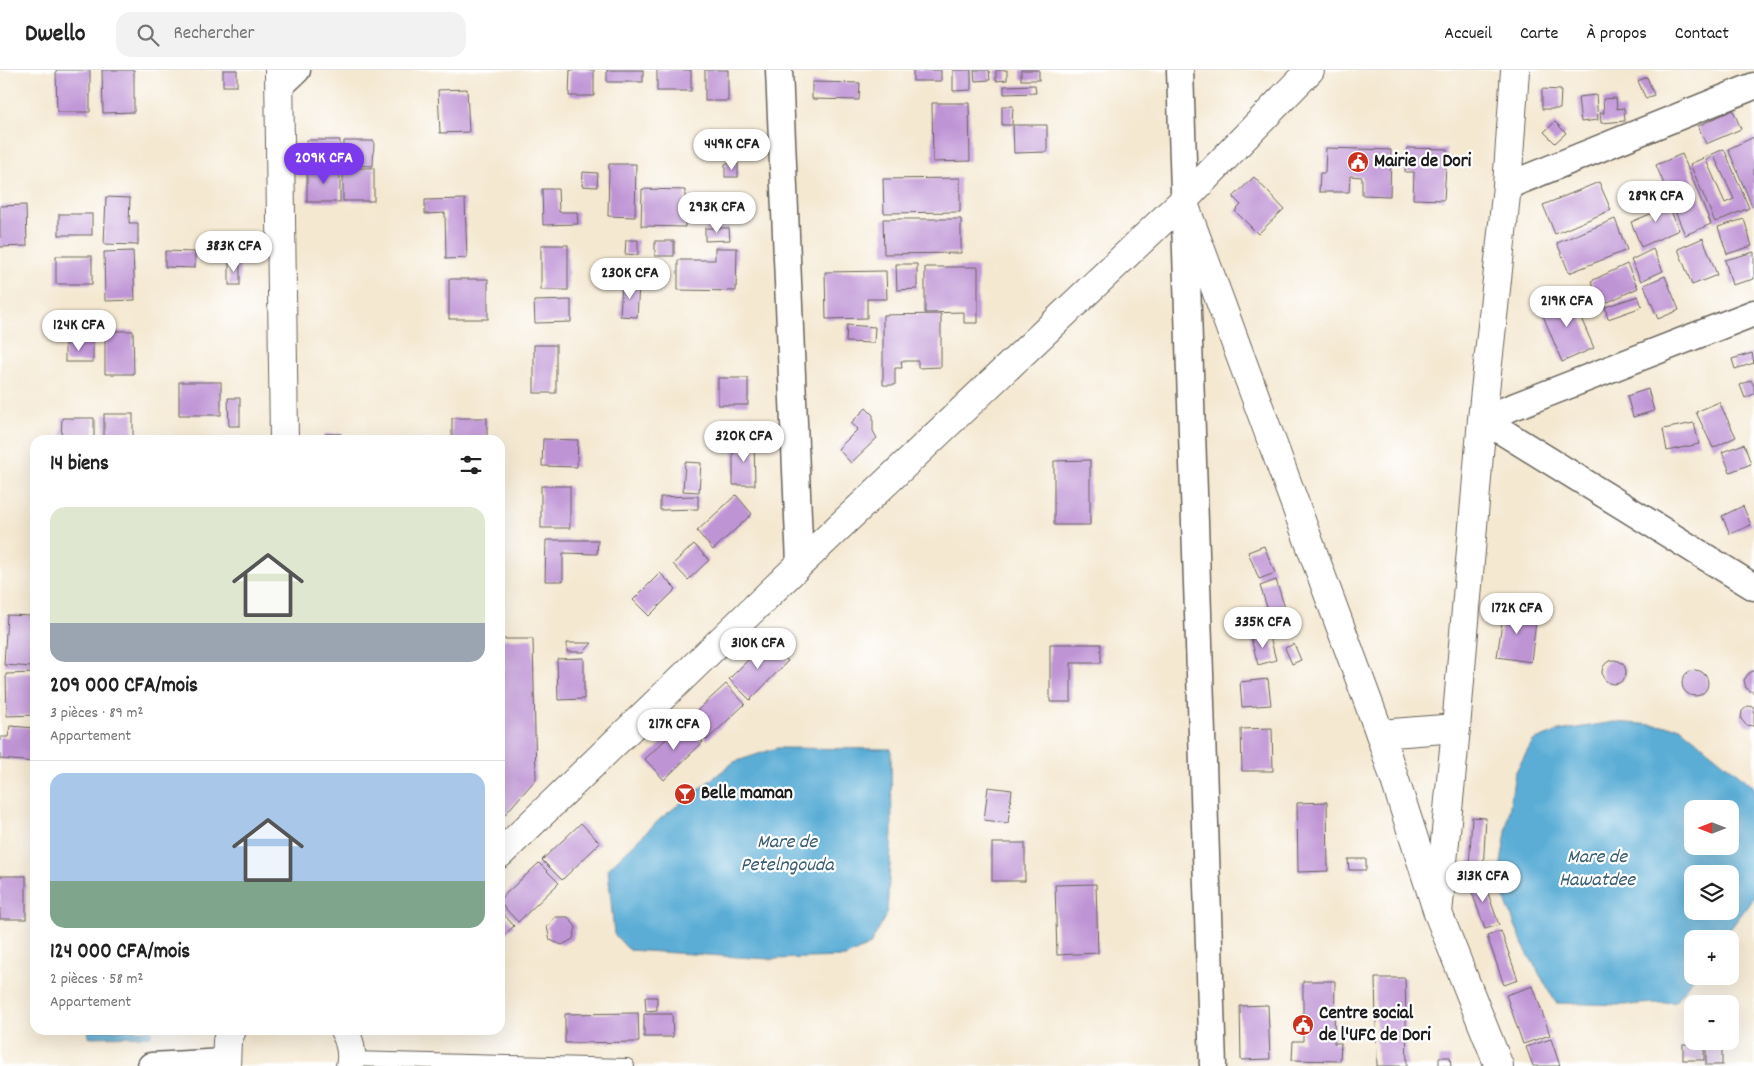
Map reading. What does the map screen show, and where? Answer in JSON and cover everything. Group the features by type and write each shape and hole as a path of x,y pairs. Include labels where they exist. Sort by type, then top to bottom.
{"main road":[{"path":"505,849 800,564 1183,201 1310,70"},
{"path":"1438,912 1456,728 1482,419 1507,186 1515,70"},
{"path":"284,435 285,76"},
{"path":"1183,201 1380,734 1438,912 1499,1066"},
{"path":"1380,734 1456,728"},
{"path":"225,1064 227,1041 230,1035"},
{"path":"347,1035 351,1063"}],"street":[{"path":"779,70 800,564"},
{"path":"1180,70 1183,201 1196,507 1213,1066"},
{"path":"1507,186 1754,86"},
{"path":"1482,419 1754,313"},
{"path":"1482,419 1747,575"},
{"path":"151,1066 225,1064"}],"lane":[{"path":"351,1063 627,1066"}],"water":[{"name":"Mare de Hawatdee","path":"1614,722 1680,727 1754,787 1754,897 1739,917 1739,865 1684,865 1684,920 1737,920 1730,930 1684,930 1684,985 1687,985 1675,1002 1622,1005 1556,1003 1524,947 1498,883 1515,773 1533,741 1559,731"},
{"name":"Mare de Petelngouda","path":"777,748 891,749 892,832 887,913 870,945 845,957 770,959 629,950 614,934 608,869 660,819 734,762"},
{"path":"89,1035 151,1035 151,1036 89,1037"}],"building":[{"path":"56,70 90,70 90,112 57,112"},
{"path":"102,70 134,70 134,112 103,113"},
{"path":"223,70 237,70 237,86 223,86"},
{"path":"570,70 594,70 594,96 569,96"},
{"path":"607,70 643,70 643,82 607,82"},
{"path":"657,70 691,70 691,91 657,91"},
{"path":"705,70 728,70 728,101 705,101"},
{"path":"913,70 941,70 941,81 913,81"},
{"path":"953,70 971,70 971,90 953,91"},
{"path":"974,70 989,70 990,80 975,81"},
{"path":"996,70 1007,70 1007,80 996,81"},
{"path":"1021,70 1039,70 1039,80 1021,80"},
{"path":"1647,77 1654,95 1646,99 1638,81"},
{"path":"812,82 860,83 859,100 812,99"},
{"path":"1035,85 1036,93 1004,94 1004,86"},
{"path":"467,89 469,132 440,133 438,90"},
{"path":"1542,89 1561,90 1560,109 1542,109"},
{"path":"1596,95 1598,120 1581,122 1578,97"},
{"path":"1616,98 1617,109 1624,108 1625,121 1601,123 1600,113 1604,113 1603,99"},
{"path":"932,103 969,103 970,161 933,162"},
{"path":"1002,106 1013,106 1012,125 1002,125"},
{"path":"1733,110 1741,129 1706,144 1698,126"},
{"path":"1555,122 1566,133 1555,143 1544,132"},
{"path":"1013,125 1047,125 1047,152 1014,153"},
{"path":"1754,137 1754,205 1752,206 1728,149"},
{"path":"307,140 340,140 340,166 307,166"},
{"path":"344,141 374,141 373,166 343,165"},
{"name":"Mairie de Dori","path":"1326,148 1391,150 1390,196 1362,195 1362,177 1350,176 1349,192 1319,192 1320,173 1325,173"},
{"path":"1407,148 1447,149 1444,200 1413,199 1414,172 1405,172"},
{"path":"1724,149 1749,208 1715,222 1690,164","holes":["1714,156 1734,199 1725,203 1706,160"]},
{"path":"1682,154 1711,224 1685,235 1656,165"},
{"path":"609,164 636,164 635,217 608,216"},
{"path":"725,164 738,164 738,177 725,177"},
{"path":"307,167 340,167 340,202 307,202"},
{"path":"343,168 374,168 374,201 343,201"},
{"path":"583,172 598,173 597,187 582,186"},
{"path":"1254,177 1284,209 1258,234 1235,211 1241,205 1233,197"},
{"path":"960,178 960,212 884,213 883,179"},
{"path":"1599,182 1611,210 1555,234 1543,205"},
{"path":"542,189 558,189 559,212 577,212 578,224 543,225"},
{"path":"642,189 685,190 685,227 641,226"},
{"path":"1664,195 1679,230 1641,247 1631,222 1655,212 1650,201"},
{"path":"106,197 130,198 129,223 138,223 138,245 104,244"},
{"path":"465,199 467,258 446,259 445,213 425,214 425,200"},
{"path":"26,205 27,246 0,247 0,206"},
{"path":"59,214 92,214 92,235 59,235"},
{"path":"883,219 961,219 961,253 884,254"},
{"path":"1615,219 1627,250 1569,273 1557,243"},
{"path":"1744,219 1752,246 1727,254 1718,227"},
{"path":"705,228 729,228 730,240 705,241"},
{"path":"1703,238 1717,275 1692,285 1678,249"},
{"path":"626,240 638,240 638,255 625,254"},
{"path":"655,241 674,241 674,256 655,256"},
{"path":"541,245 568,245 568,290 541,290"},
{"path":"715,248 737,248 736,291 678,290 678,260 715,260"},
{"path":"1653,249 1663,271 1641,281 1631,260"},
{"path":"133,251 135,300 105,301 104,252"},
{"path":"165,251 195,252 195,268 165,267"},
{"path":"1754,252 1754,279 1732,285 1725,260"},
{"path":"56,256 92,256 92,284 56,284"},
{"path":"229,260 240,260 240,285 229,285"},
{"path":"896,264 917,264 917,289 897,290"},
{"path":"1627,264 1638,288 1602,305 1591,281"},
{"path":"925,267 978,267 978,323 964,323 964,312 925,313"},
{"path":"886,271 887,299 867,299 867,318 826,319 825,272"},
{"path":"1665,276 1679,310 1658,319 1644,285"},
{"path":"449,279 488,279 488,319 449,319"},
{"path":"622,284 639,285 637,317 620,316"},
{"path":"1571,295 1594,348 1562,362 1540,308"},
{"path":"1638,296 1642,307 1608,319 1605,307"},
{"path":"571,300 571,322 535,323 534,301"},
{"path":"941,314 941,367 918,368 918,361 901,361 902,368 895,368 895,385 883,385 883,315"},
{"path":"847,325 875,327 874,343 846,342"},
{"path":"105,331 133,331 134,374 105,374"},
{"path":"65,341 93,341 93,362 65,362"},
{"path":"534,345 556,345 556,393 534,393"},
{"path":"1752,353 1754,363 1735,369 1732,359"},
{"path":"718,378 748,378 748,405 718,405"},
{"path":"1751,380 1754,386 1754,394 1745,398 1740,385"},
{"path":"179,382 221,382 221,415 179,415"},
{"path":"1648,389 1654,411 1633,417 1627,396"},
{"path":"228,398 240,398 240,426 229,426"},
{"path":"1719,402 1736,437 1713,448 1696,412"},
{"path":"866,408 873,415 873,431 877,438 851,463 838,449 858,429 851,423"},
{"path":"104,414 133,414 133,435 104,435"},
{"path":"62,418 94,418 94,435 61,435"},
{"path":"452,418 487,418 487,435 452,435"},
{"path":"1694,423 1699,444 1667,451 1663,429"},
{"path":"325,434 341,434 341,435"},
{"path":"543,439 578,440 577,467 542,466"},
{"path":"754,441 755,485 733,485 733,442"},
{"path":"1744,444 1751,464 1730,472 1722,452"},
{"path":"1090,460 1090,525 1054,525 1054,461"},
{"path":"685,462 701,463 699,492 683,491"},
{"path":"541,486 570,486 570,528 541,528"},
{"path":"736,495 752,514 713,550 697,531"},
{"path":"698,496 698,509 660,510 660,497"},
{"path":"1743,506 1751,525 1730,534 1722,516"},
{"path":"546,540 598,540 597,554 563,553 563,581 545,581"},
{"path":"694,544 709,560 688,580 673,564"},
{"path":"1264,546 1275,573 1259,579 1248,552"},
{"path":"660,573 676,589 649,616 633,600"},
{"path":"1276,580 1286,611 1270,616 1260,586"},
{"path":"1504,609 1537,613 1531,662 1497,657"},
{"path":"7,615 30,616 30,667 4,665"},
{"path":"1269,633 1276,660 1258,665 1251,638"},
{"path":"505,639 533,639 536,779 505,814"},
{"path":"767,641 788,661 750,700 729,679"},
{"path":"567,643 592,643 584,652 567,652"},
{"path":"1050,644 1101,644 1101,663 1071,663 1071,702 1050,702"},
{"path":"1294,644 1301,660 1292,664 1285,648"},
{"path":"584,658 584,699 558,700 557,659"},
{"path":"1614,660 1622,664 1626,672 1622,680 1614,684 1606,680 1602,672 1606,664"},
{"path":"1695,670 1704,674 1708,683 1704,692 1695,696 1686,692 1682,683 1686,674"},
{"path":"1754,671 1754,693 1746,688 1744,680 1749,673"},
{"path":"30,673 30,715 7,716 6,674"},
{"path":"1268,679 1271,705 1242,707 1240,682"},
{"path":"726,684 745,704 707,740 688,719"},
{"path":"1748,706 1754,707 1754,726 1746,725 1741,719 1742,711"},
{"path":"684,722 703,742 664,780 645,759"},
{"path":"10,726 30,728 30,762 0,759 0,737 8,737"},
{"path":"1272,728 1273,771 1242,771 1241,729"},
{"path":"988,787 1012,790 1008,823 984,820"},
{"path":"1327,802 1328,871 1298,872 1297,803"},
{"path":"1472,817 1486,818 1483,870 1469,869"},
{"path":"581,823 600,843 562,880 542,860"},
{"path":"992,843 1025,843 1025,881 992,881"},
{"path":"1348,859 1366,859 1366,870 1349,870"},
{"path":"539,863 559,883 518,922 505,908 505,894"},
{"path":"0,876 26,876 26,919 0,919"},
{"path":"1482,876 1499,925 1485,929 1468,881"},
{"path":"1096,884 1098,953 1057,955 1055,885"},
{"path":"505,916 514,926 505,934"},
{"path":"555,917 568,917 576,927 573,939 562,945 550,940 547,927"},
{"path":"1501,931 1518,980 1504,985 1487,936"},
{"path":"1375,978 1405,978 1407,1066 1377,1066"},
{"path":"1303,981 1335,981 1334,1043 1341,1043 1340,1061 1292,1060 1293,1041 1303,1041"},
{"path":"1533,986 1550,1035 1523,1044 1506,995"},
{"path":"645,997 657,997 657,1010 646,1011"},
{"path":"1268,1005 1270,1059 1241,1060 1240,1006"},
{"path":"638,1013 639,1042 565,1043 565,1014"},
{"path":"644,1014 672,1014 673,1037 644,1037"},
{"path":"1551,1039 1560,1066 1533,1066 1526,1047"},
{"path":"1683,1044 1684,1050 1704,1050 1704,1060 1683,1060"},
{"path":"1706,1050 1722,1050 1722,1065 1706,1065"},
{"path":"1439,1057 1450,1057 1451,1066 1439,1066"}],"place":[{"name":"Mairie de Dori","path":"1358,162"},
{"name":"Belle maman","path":"685,794"},
{"name":"Centre social de l'UFC de Dori","path":"1303,1025"}]}
